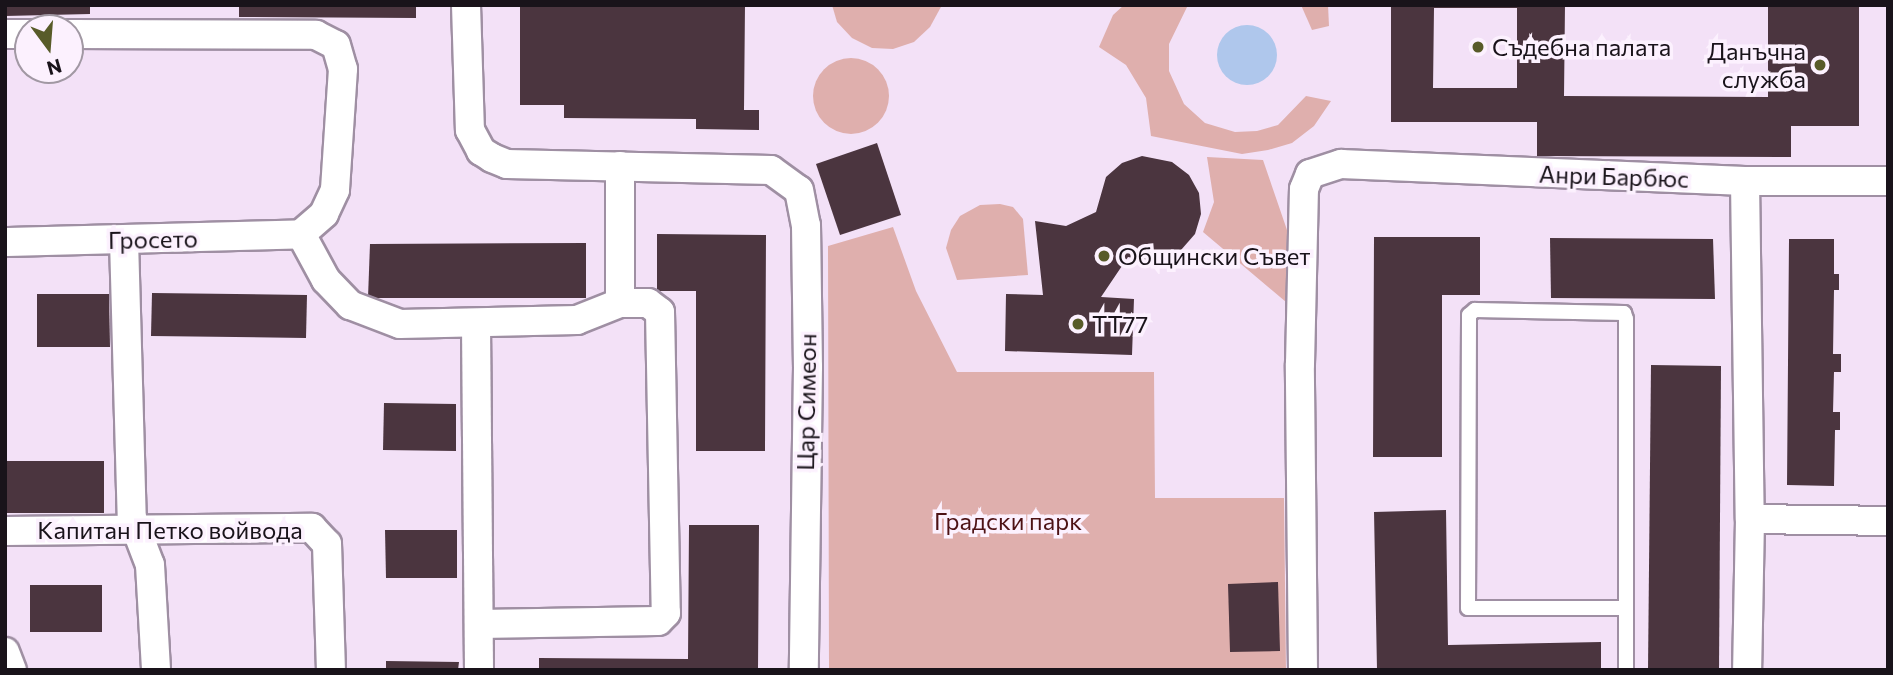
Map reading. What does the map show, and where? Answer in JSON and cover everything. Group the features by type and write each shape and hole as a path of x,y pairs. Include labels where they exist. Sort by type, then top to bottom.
{"street":[{"name":"Цар Симеон","path":"466,5 470,130 481,151 506,164 771,170 789,178 805,204 804,670"},
{"path":"84,34 316,35 336,45 344,69 335,190 324,214 301,234 326,280 350,305 400,324 476,325 577,320 620,303 648,303 660,312 666,613 658,621 479,624"},
{"name":"Анри Барбюс","path":"1303,670 1299,481 1304,189 1310,174 1341,164 1745,181 1888,181"},
{"path":"620,166 620,303"},
{"path":"1745,181 1750,519 1747,670"},
{"name":"Гросето","path":"5,242 301,234"},
{"path":"124,240 135,528 150,565 156,670"},
{"path":"476,325 479,670"},
{"path":"1750,519 1888,521"},
{"name":"Капитан Петко войвода","path":"5,531 312,528 321,533 327,544 331,670"},
{"path":"5,652 12,670"}],"lane":[{"path":"1626,608 1468,608 1469,315 1475,310 1624,313 1626,608 1626,670"}],"green space":[{"path":"832,5 942,5 930,27 914,42 893,49 872,48 852,38 837,22"},
{"path":"1124,5 1188,5 1169,44 1169,71 1184,104 1205,123 1235,132 1257,131 1278,125 1306,96 1331,101 1314,126 1292,143 1268,150 1242,154 1151,136 1146,98 1126,65 1099,47 1113,15"},
{"path":"1301,5 1328,5 1329,26 1312,30"},
{"path":"851,58 865,61 878,69 886,82 889,96 886,110 878,123 865,131 851,134 837,131 824,123 816,110 813,96 816,82 824,69 837,61"},
{"path":"1207,157 1263,160 1287,230 1286,302 1203,232 1214,202"},
{"path":"1000,204 1013,207 1023,219 1028,275 957,280 946,248 951,230 960,216 980,205"},
{"name":"Градски парк","path":"893,227 916,291 957,372 1154,372 1155,498 1284,498 1286,670 829,670 828,246"}],"water":[{"path":"1241,25 1253,25 1272,38 1277,55 1275,67 1264,80 1253,85 1241,85 1222,72 1217,61 1217,49 1230,30"}],"building":[{"path":"5,5 90,5 90,14 5,16"},
{"path":"239,5 416,5 416,18 239,17"},
{"path":"520,5 745,5 744,110 759,110 759,130 696,129 696,119 564,118 564,105 520,105"},
{"path":"1391,5 1565,5 1564,96 1768,97 1768,5 1859,5 1859,126 1791,126 1791,157 1537,156 1537,122 1391,122","holes":["1434,8 1517,8 1517,88 1433,88"]},
{"path":"877,143 901,215 840,235 816,164"},
{"name":"Общински Съвет","path":"1142,156 1172,162 1189,175 1199,193 1201,214 1195,234 1181,250 1152,261 1128,257 1101,297 1134,299 1132,355 1005,351 1006,294 1043,295 1035,221 1066,226 1096,212 1106,177 1122,163"},
{"path":"657,234 766,235 765,451 696,451 696,291 657,291"},
{"path":"1374,237 1480,237 1480,295 1442,295 1442,457 1373,457"},
{"path":"1550,238 1713,239 1715,299 1551,298"},
{"path":"1789,239 1834,239 1834,274 1839,274 1839,290 1834,290 1833,354 1841,354 1841,372 1834,372 1833,412 1840,412 1840,430 1835,430 1834,486 1787,485"},
{"path":"586,243 586,298 368,298 370,244"},
{"path":"152,293 307,295 306,338 151,336"},
{"path":"37,294 109,294 110,347 37,347"},
{"path":"1651,365 1721,366 1719,670 1648,670"},
{"path":"384,403 456,404 456,451 383,450"},
{"path":"5,461 104,461 104,513 5,513"},
{"path":"1446,510 1448,645 1601,642 1601,670 1377,670 1374,512"},
{"path":"689,525 759,525 758,670 539,670 539,658 688,659"},
{"path":"385,530 457,530 457,578 386,578"},
{"path":"1278,582 1280,651 1230,652 1228,584"},
{"path":"30,585 102,585 102,632 30,632"},
{"path":"386,661 459,662 458,670 386,670"}],"place":[{"name":"Съдебна палата","path":"1478,47"},
{"name":"Данъчна служба","path":"1820,65"},
{"name":"Общински Съвет","path":"1104,256"},
{"name":"TT77","path":"1078,324"}]}
